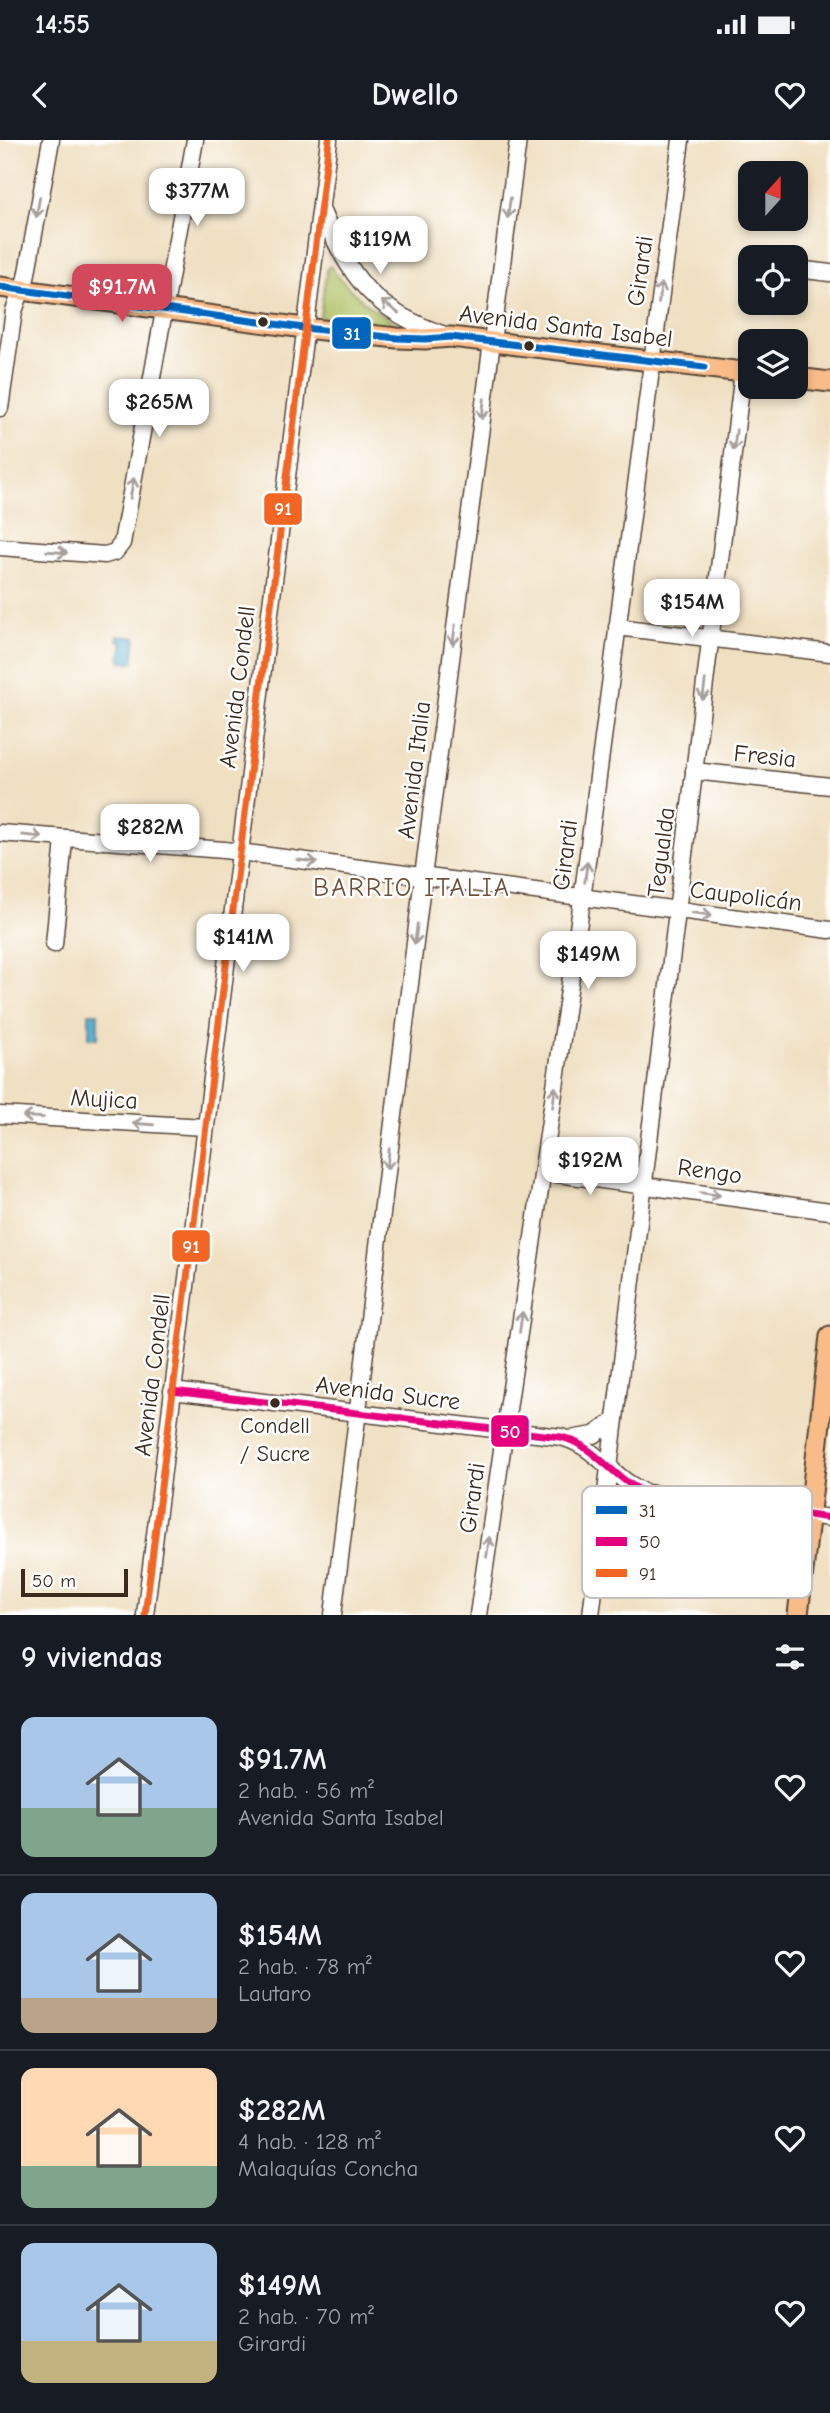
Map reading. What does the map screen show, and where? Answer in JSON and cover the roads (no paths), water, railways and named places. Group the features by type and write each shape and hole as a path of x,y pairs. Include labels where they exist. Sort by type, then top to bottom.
{"main road":[{"name":"Avenida Santa Isabel","path":"0,287 304,328 397,338 451,337 492,341 738,371"},
{"path":"808,379 830,382"},
{"path":"812,1552 820,1516 830,1336"}],"street":[{"path":"0,408 14,311 26,278 51,140"},
{"path":"0,547 105,555 115,552 122,543 194,140"},
{"name":"Avenida Condell","path":"145,1615 329,140"},
{"name":"Avenida Italia","path":"333,1615 423,877 518,140"},
{"name":"Girardi","path":"478,1615 582,898 681,140"},
{"path":"320,206 341,255 362,284 410,321 451,337"},
{"path":"808,270 830,273"},
{"name":"Tegualda","path":"606,1486 676,910 743,399"},
{"path":"617,627 830,653"},
{"name":"Fresia","path":"694,771 830,786"},
{"name":"Caupolicán","path":"0,833 239,852 830,930"},
{"path":"54,944 64,840"},
{"name":"Mujica","path":"0,1115 205,1127"},
{"name":"Rengo","path":"543,1172 830,1210"},
{"name":"Avenida Sucre","path":"172,1391 570,1439 586,1447 631,1486"},
{"path":"570,1439 594,1435 614,1421"}],"water":[{"path":"118,636 136,638 133,663 120,661 123,641 117,640"},
{"path":"89,1013 98,1013 98,1038 89,1038"}],"place":[{"name":"Condell / Sucre","path":"275,1403"}],"district":[{"name":"BARRIO ITALIA","path":"412,888"}]}
